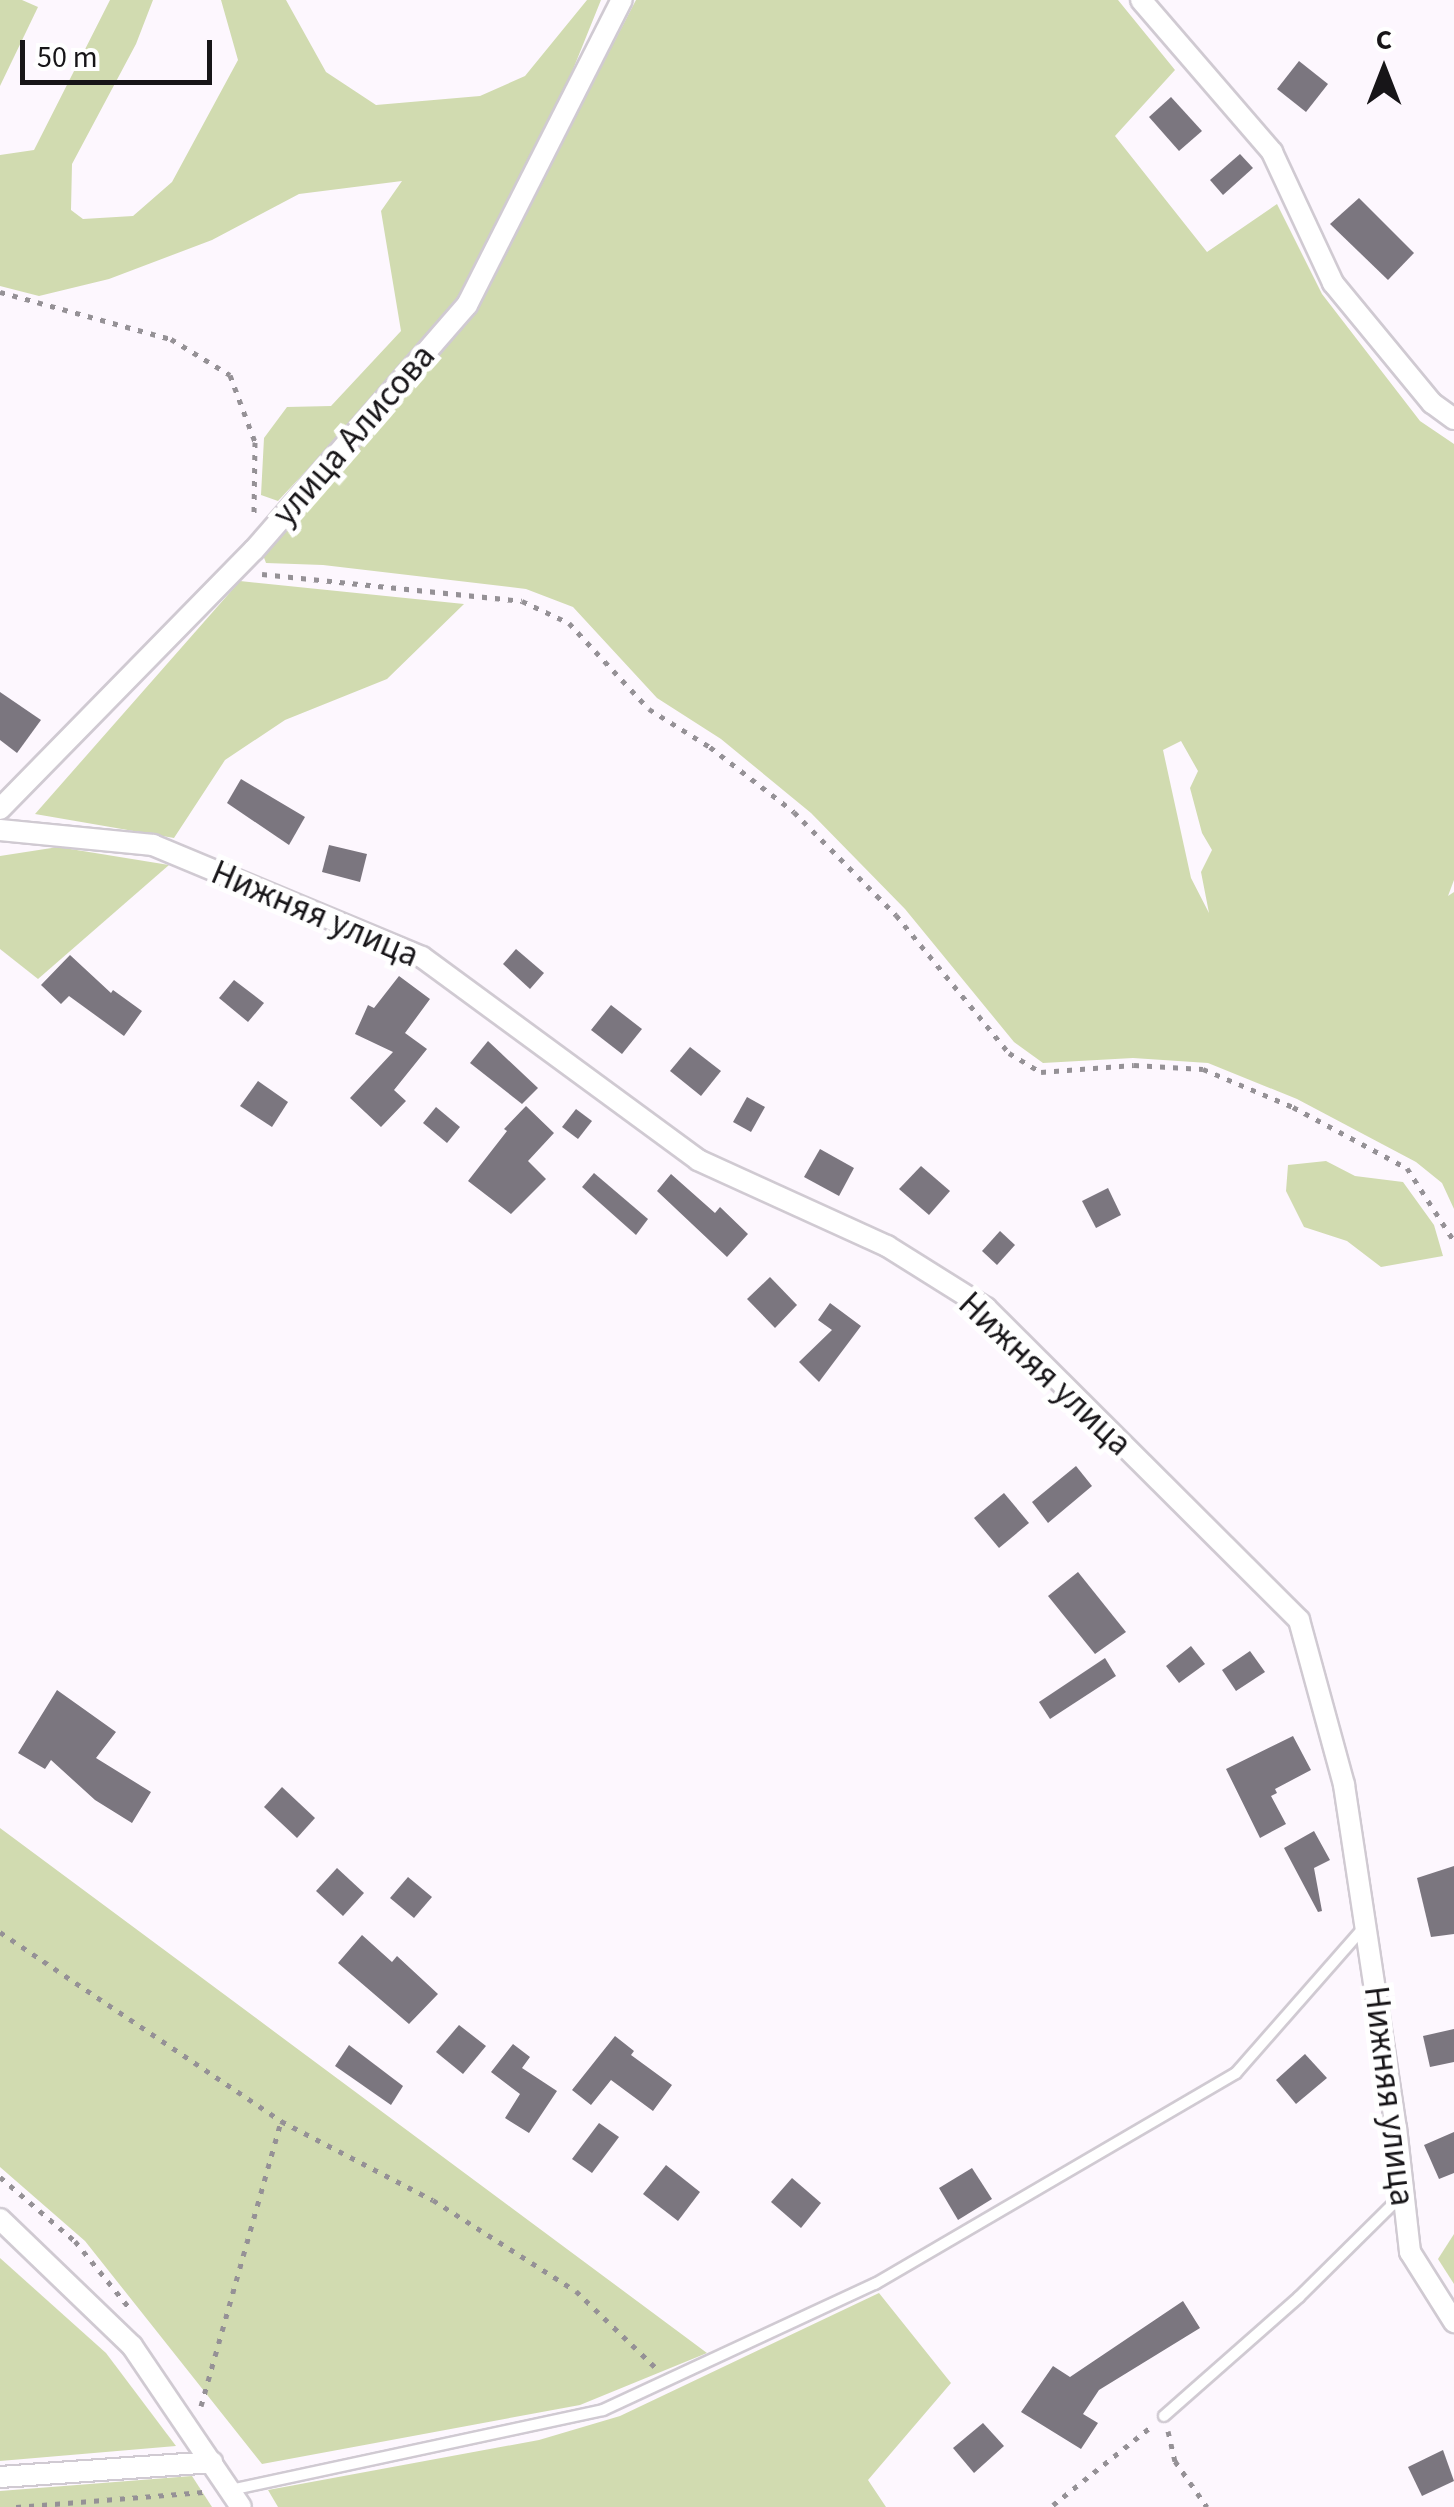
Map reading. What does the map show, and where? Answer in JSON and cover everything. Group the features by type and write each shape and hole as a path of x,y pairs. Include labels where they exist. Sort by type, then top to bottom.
{"street":[{"name":"улица Алисова","path":"0,810 254,550 467,306 622,0"},
{"path":"1141,0 1272,152 1334,284 1432,403 1454,419"},
{"name":"Нижняя улица","path":"0,830 153,846 422,957 698,1160 886,1246 986,1308 1299,1620 1344,1785 1396,2127 1410,2252 1454,2322"},
{"path":"0,2218 132,2346 235,2498"},
{"path":"0,2478 212,2462"}],"lane":[{"path":"235,2498 603,2410 875,2284 1236,2073 1366,1924"},
{"path":"1164,2416 1299,2297 1401,2196"}],"path":[{"path":"0,292 170,339 230,376 255,442 254,550"},
{"path":"234,570 522,601 570,623 649,709 710,747 794,812 896,914 1010,1053 1041,1072 1134,1065 1203,1070 1293,1107 1408,1168 1454,1242"},
{"path":"0,1932 281,2122 432,2200 576,2291 668,2380"},
{"path":"191,2432 281,2122"},
{"path":"1052,2505 1164,2416 1176,2461 1207,2507"},
{"path":"16,2507 235,2498"}],"green space":[{"path":"0,0 22,0 38,7 0,86"},
{"path":"110,0 153,0 136,44 72,164 71,210 83,219 133,216 172,182 238,60 221,0 286,0 326,72 376,105 480,96 525,76 587,0 601,0 553,119 458,308 278,501 261,495 264,438 287,407 331,406 401,331 381,211 402,181 299,194 212,240 109,279 39,296 0,286 0,155 34,150"},
{"path":"636,0 1118,0 1175,70 1115,136 1207,252 1277,204 1322,294 1420,421 1454,444 1454,880 1448,896 1454,892 1454,1209 1442,1183 1416,1162 1297,1099 1208,1063 1133,1058 1043,1063 1014,1042 905,909 811,813 721,739 657,698 573,607 526,589 323,565 266,563 263,555 471,316","holes":["1181,741 1198,771 1190,788 1202,833 1212,850 1201,872 1209,913 1191,878 1163,750"]},
{"path":"240,581 464,604 387,679 285,720 225,760 174,838 35,814"},
{"path":"58,847 169,865 38,979 0,949 0,856"},
{"path":"1326,1161 1355,1176 1403,1182 1434,1225 1443,1256 1381,1267 1347,1241 1304,1227 1286,1191 1288,1165"},
{"path":"0,1828 707,2353 580,2405 262,2464 85,2241 0,2167"},
{"path":"1454,2234 1454,2284 1438,2259"},
{"path":"0,2258 106,2353 176,2446 0,2461"},
{"path":"879,2293 951,2383 868,2480 886,2507 278,2507 268,2490 539,2440 620,2416"},
{"path":"192,2476 212,2507 0,2507 0,2491"}],"building":[{"path":"1299,61 1328,84 1306,112 1277,89"},
{"path":"1171,97 1202,131 1179,151 1149,117"},
{"path":"1240,154 1253,168 1223,195 1210,180"},
{"path":"1359,198 1414,253 1388,280 1330,224"},
{"path":"0,692 41,720 17,753 0,740"},
{"path":"241,779 305,817 289,845 227,803"},
{"path":"329,845 367,854 360,882 322,872"},
{"path":"516,949 544,973 530,989 503,964"},
{"path":"70,955 111,993 113,990 142,1011 124,1036 69,996 61,1004 41,985"},
{"path":"399,976 430,999 405,1033 427,1049 394,1090 406,1101 381,1127 350,1098 393,1052 355,1034 368,1005 374,1008"},
{"path":"234,980 264,1003 248,1022 219,998"},
{"path":"611,1005 642,1029 622,1054 591,1030"},
{"path":"488,1041 538,1088 522,1104 470,1063"},
{"path":"690,1047 721,1071 701,1096 670,1071"},
{"path":"258,1081 288,1102 272,1127 240,1106"},
{"path":"747,1097 765,1107 751,1132 733,1122"},
{"path":"526,1106 554,1133 528,1161 546,1179 511,1214 468,1181 507,1131 504,1129"},
{"path":"436,1107 460,1127 447,1143 423,1123"},
{"path":"576,1109 592,1121 578,1139 562,1127"},
{"path":"820,1149 854,1168 839,1196 804,1177"},
{"path":"921,1166 950,1191 929,1215 899,1189"},
{"path":"594,1173 648,1219 636,1235 582,1187"},
{"path":"671,1174 715,1213 720,1207 748,1234 727,1257 657,1191"},
{"path":"1108,1188 1121,1215 1096,1228 1082,1201"},
{"path":"1000,1231 1015,1245 997,1265 982,1251"},
{"path":"770,1277 797,1305 775,1328 747,1299"},
{"path":"830,1303 861,1326 819,1382 799,1362 832,1330 818,1320"},
{"path":"1076,1466 1092,1486 1048,1523 1032,1502"},
{"path":"1004,1493 1029,1523 999,1548 974,1518"},
{"path":"1078,1572 1126,1632 1095,1654 1048,1596"},
{"path":"1191,1646 1205,1664 1179,1683 1166,1666"},
{"path":"1250,1651 1265,1672 1236,1691 1222,1670"},
{"path":"1105,1658 1116,1676 1050,1719 1039,1702"},
{"path":"57,1690 116,1732 96,1758 151,1792 132,1823 95,1800 51,1760 45,1769 18,1753"},
{"path":"1293,1736 1311,1770 1275,1789 1277,1793 1271,1796 1286,1824 1260,1838 1226,1769"},
{"path":"282,1787 315,1818 297,1838 264,1807"},
{"path":"1314,1831 1330,1860 1314,1868 1322,1911 1318,1912 1284,1848"},
{"path":"1454,1866 1454,1934 1431,1937 1417,1878"},
{"path":"337,1868 364,1893 343,1916 316,1891"},
{"path":"408,1877 432,1897 414,1918 390,1898"},
{"path":"362,1935 392,1962 397,1956 438,1994 409,2024 338,1963"},
{"path":"459,2025 486,2046 463,2074 436,2052"},
{"path":"1454,2029 1454,2062 1430,2067 1423,2036"},
{"path":"615,2036 634,2051 631,2055 672,2085 653,2111 611,2080 591,2105 572,2090"},
{"path":"513,2044 530,2057 522,2068 557,2091 529,2133 505,2118 520,2094 491,2072"},
{"path":"349,2045 403,2086 391,2105 335,2066"},
{"path":"1305,2054 1327,2078 1296,2104 1276,2080"},
{"path":"599,2123 619,2137 592,2173 572,2159"},
{"path":"1454,2132 1454,2173 1439,2179 1424,2145"},
{"path":"666,2165 700,2192 678,2221 643,2194"},
{"path":"972,2168 992,2199 958,2220 939,2188"},
{"path":"792,2178 821,2203 801,2228 771,2202"},
{"path":"1183,2301 1200,2328 1099,2390 1083,2414 1098,2423 1081,2449 1021,2412 1053,2366 1070,2377"},
{"path":"983,2423 1004,2446 974,2473 953,2448"},
{"path":"1443,2450 1454,2481 1422,2496 1408,2467"}]}
